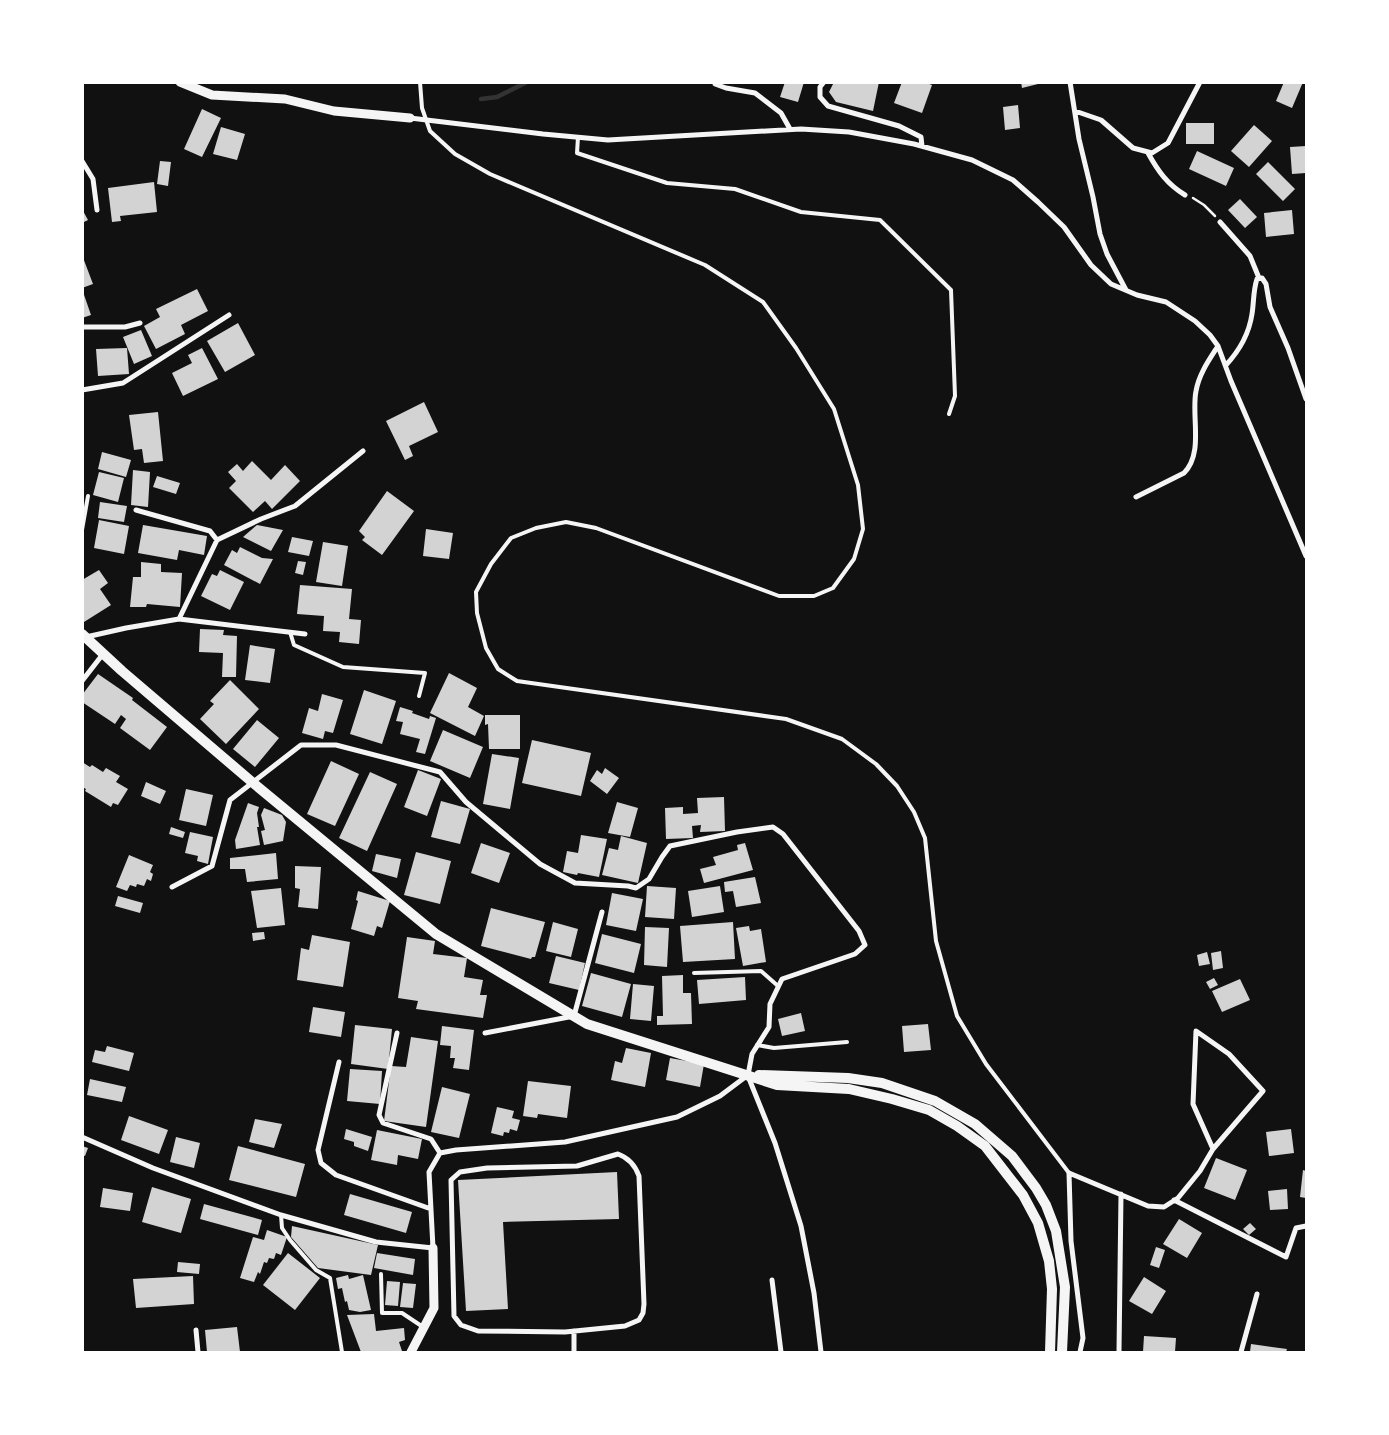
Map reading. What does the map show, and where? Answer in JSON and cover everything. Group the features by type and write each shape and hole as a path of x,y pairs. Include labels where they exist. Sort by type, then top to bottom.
{"main road":[{"path":"84,635 252,782 436,934 588,1024 777,1085 849,1089 929,1110 957,1126 984,1146 1023,1195 1038,1223 1048,1261 1052,1289 1050,1352"},
{"path":"748,1075 848,1078 882,1083 935,1101 975,1124 1012,1156 1040,1194 1056,1231 1065,1287 1062,1352"}],"street":[{"path":"180,82 212,95 285,99 334,111 608,140 790,130 849,132 922,146 972,160 1013,180 1038,202 1064,227 1091,265 1111,284 1137,295 1166,302 1196,320 1210,335 1218,346 1230,381 1306,556"},
{"path":"716,82 716,84 726,88 755,93 781,113 790,130"},
{"path":"824,82 820,87 820,97 828,106 899,126 920,137 922,146"},
{"path":"1070,82 1079,139 1100,234 1107,254 1127,291"},
{"path":"1075,111 1101,120 1133,148 1152,153 1168,143 1200,82"},
{"path":"1148,153 1159,172 1172,187 1185,195"},
{"path":"82,161 93,179 97,210"},
{"path":"1220,222 1250,256 1259,278 1266,284 1270,307 1288,348 1306,398"},
{"path":"1226,365 1246,338 1252,314 1254,287 1259,278"},
{"path":"82,390 123,383 229,315"},
{"path":"82,327 126,328 140,323"},
{"path":"1136,497 1184,473 1188,469 1194,449 1196,392 1200,376 1218,346"},
{"path":"178,619 217,540 261,519 295,506 363,451"},
{"path":"136,510 210,531 217,540"},
{"path":"84,635 178,619 305,634"},
{"path":"82,681 104,654"},
{"path":"172,887 212,866 230,800 301,745 336,745 440,772 466,802 540,864 575,883 636,888 649,880 670,846 737,832 773,827 783,834 859,931 865,945 855,954 782,979 770,1004 769,1027 752,1054 748,1075 775,1143 802,1226 814,1293 820,1352"},
{"path":"485,1033 574,1016 602,912"},
{"path":"1080,1352 1082,1338 1070,1241 1069,1173 1148,1206 1164,1207 1174,1200 1200,1171 1213,1149 1263,1091 1229,1054 1196,1031 1193,1104 1213,1149"},
{"path":"397,1033 379,1115 383,1123 432,1139 440,1154"},
{"path":"339,1062 318,1150 321,1163 336,1175 431,1209"},
{"path":"411,1352 434,1308 429,1172 440,1154 456,1150 565,1142 677,1117 720,1096 748,1075"},
{"path":"82,1137 153,1168 281,1215 376,1242 432,1248"},
{"path":"618,1154 625,1156 635,1165 640,1176 643,1313 639,1320 626,1326 574,1331 478,1331 461,1325 454,1316 450,1192 451,1180 460,1172 495,1168 577,1166 618,1154"},
{"path":"1118,1352 1121,1194"},
{"path":"1174,1200 1286,1257 1296,1228 1306,1226"},
{"path":"772,1280 781,1352"},
{"path":"1241,1352 1257,1294"},
{"path":"196,1330 198,1352"},
{"path":"574,1331 574,1352"}],"lane":[{"path":"420,82 422,108 430,131 455,154 490,174 705,265 763,302 796,348 834,409 858,485 863,529 854,559 833,588 814,596 778,596 589,526 566,522 536,528 511,538 491,564 476,592 477,614 486,648 498,669 516,681 786,719 842,739 876,764 897,786 914,812 925,838 936,941 957,1016 986,1064 1069,1173"},
{"path":"578,137 577,153 668,184 735,189 801,212 880,220 951,290 955,396 949,414"},
{"path":"82,530 88,496"},
{"path":"290,632 294,645 343,667 424,673 420,696"},
{"path":"694,973 761,971 778,986"},
{"path":"758,1045 774,1048 847,1042"},
{"path":"281,1215 282,1228 290,1240 316,1270 330,1278 342,1352"},
{"path":"380,1274 382,1313 402,1313 424,1328"}],"path":[{"path":"1185,195 1194,198 1204,205 1220,222"}],"building":[{"path":"785,82 804,82 798,102 780,97"},
{"path":"834,82 879,82 873,111 836,102 829,92"},
{"path":"902,82 924,82 932,85 922,113 894,103"},
{"path":"1021,82 1042,82 1042,83 1022,88"},
{"path":"1284,82 1303,82 1292,108 1276,101"},
{"path":"1018,105 1020,128 1005,130 1003,107"},
{"path":"202,109 221,118 202,157 184,149"},
{"path":"1186,123 1214,123 1214,144 1186,144"},
{"path":"1254,125 1272,141 1249,167 1231,151"},
{"path":"221,127 245,134 237,160 213,154"},
{"path":"1306,146 1306,173 1292,174 1290,147"},
{"path":"1197,151 1234,168 1226,186 1189,169"},
{"path":"160,161 171,162 168,186 157,184"},
{"path":"1268,162 1295,189 1283,201 1256,174"},
{"path":"154,182 157,212 120,216 121,221 112,222 108,188"},
{"path":"1240,199 1257,217 1245,228 1228,210"},
{"path":"82,209 88,220 82,223"},
{"path":"1292,210 1294,234 1266,237 1264,213"},
{"path":"82,255 93,284 82,288"},
{"path":"82,289 91,315 82,318"},
{"path":"197,289 208,311 181,325 185,334 156,349 144,326 160,317 156,309"},
{"path":"238,323 255,355 225,372 207,341"},
{"path":"141,330 152,356 134,364 123,337"},
{"path":"127,348 129,374 98,376 96,349"},
{"path":"202,348 218,379 183,396 172,373 192,363 188,355"},
{"path":"424,402 438,432 409,446 413,456 405,460 386,421"},
{"path":"158,412 163,461 144,463 142,449 134,450 129,415"},
{"path":"102,452 131,460 126,477 98,469"},
{"path":"252,461 271,480 285,465 300,481 272,509 265,501 253,512 229,488 236,481 228,472 237,464 243,471"},
{"path":"133,470 150,472 148,507 131,505"},
{"path":"99,472 124,478 118,502 93,495"},
{"path":"157,476 180,483 176,494 153,487"},
{"path":"387,491 414,511 382,555 362,540 365,537 359,531"},
{"path":"100,502 127,506 124,522 98,518"},
{"path":"99,520 129,526 124,554 94,548"},
{"path":"143,525 207,536 204,555 179,550 177,560 138,553"},
{"path":"257,525 283,530 271,551 243,537"},
{"path":"426,529 453,533 449,559 423,556"},
{"path":"292,537 313,541 309,556 288,552"},
{"path":"323,542 348,546 342,586 316,582"},
{"path":"240,547 262,558 273,559 260,584 224,565 232,550 237,553"},
{"path":"298,561 306,562 303,575 295,573"},
{"path":"141,562 161,564 161,572 182,573 180,607 147,604 146,607 130,607 133,577 141,577"},
{"path":"99,570 108,583 100,589 111,605 84,622 82,580"},
{"path":"220,570 244,582 230,610 201,596 212,574 217,576"},
{"path":"300,585 352,589 349,619 361,620 359,644 339,642 340,632 323,631 324,616 297,614"},
{"path":"200,629 224,630 223,635 237,636 236,677 222,677 223,653 199,652"},
{"path":"250,645 275,649 270,683 245,680"},
{"path":"449,673 477,688 468,707 484,716 475,736 430,713"},
{"path":"98,674 133,698 132,700 167,727 150,750 120,728 126,719 121,715 115,724 82,702 82,695"},
{"path":"230,680 259,709 226,744 200,719 214,704 210,701"},
{"path":"364,690 396,701 382,744 350,734"},
{"path":"322,694 343,700 333,733 325,731 323,739 302,733 309,708 318,711"},
{"path":"400,707 429,719 430,716 436,718 425,754 416,752 420,739 400,734 403,722 396,721"},
{"path":"485,715 520,715 520,749 489,749 488,724 485,725"},
{"path":"257,720 279,738 255,767 233,749"},
{"path":"443,730 483,747 470,778 430,761"},
{"path":"532,740 591,753 581,796 522,783"},
{"path":"492,754 519,758 510,809 483,804"},
{"path":"331,761 359,774 335,826 307,814"},
{"path":"82,762 90,767 92,765 103,772 106,768 120,776 116,782 128,789 118,805 113,803 111,807 85,791 86,789 82,787"},
{"path":"605,768 619,778 607,794 590,781 597,770 602,774"},
{"path":"418,770 441,779 427,816 404,807"},
{"path":"370,772 397,784 367,851 339,838"},
{"path":"146,782 166,791 160,804 141,796"},
{"path":"186,789 213,795 206,826 179,820"},
{"path":"724,797 725,831 700,832 701,825 692,826 693,838 666,839 665,808 683,807 683,814 698,813 697,798"},
{"path":"441,801 470,809 460,844 431,837"},
{"path":"617,802 638,808 630,837 608,833"},
{"path":"248,803 259,807 257,813 259,827 257,827 260,845 236,849 235,840"},
{"path":"264,808 282,815 286,822 283,841 264,845 261,831 265,830 261,815"},
{"path":"171,827 185,832 183,838 169,834"},
{"path":"190,832 213,837 208,864 197,861 198,856 185,853"},
{"path":"581,835 607,839 599,877 563,872 567,851 578,853"},
{"path":"621,836 647,843 638,883 602,875 609,848 618,850"},
{"path":"481,843 510,853 499,883 471,873"},
{"path":"745,843 753,870 704,883 700,869 716,865 713,857 738,850 737,845"},
{"path":"416,852 451,861 440,904 404,895"},
{"path":"276,853 278,879 247,882 245,869 230,869 230,858"},
{"path":"376,854 401,859 397,878 372,871"},
{"path":"129,855 153,865 150,872 153,874 151,881 147,879 144,886 137,884 136,887 130,885 127,891 116,887"},
{"path":"295,866 321,867 318,909 298,907 300,889 295,888"},
{"path":"755,877 761,903 736,907 733,891 725,892 724,882"},
{"path":"647,886 676,888 674,919 645,917"},
{"path":"720,886 724,912 692,917 688,891"},
{"path":"281,888 285,925 257,928 251,891"},
{"path":"358,891 390,901 382,928 377,926 374,936 351,929 358,901 356,900"},
{"path":"612,893 643,899 636,931 606,925"},
{"path":"118,896 143,903 140,913 115,906"},
{"path":"491,908 545,922 535,957 531,959 481,946"},
{"path":"553,922 578,929 571,957 546,951"},
{"path":"733,922 735,959 683,962 680,926"},
{"path":"749,926 750,931 761,929 766,962 743,966 736,928"},
{"path":"645,927 669,928 667,967 644,965"},
{"path":"264,932 265,939 253,941 252,933"},
{"path":"602,934 641,944 634,973 595,963"},
{"path":"312,935 350,942 343,987 297,980 301,948 309,950"},
{"path":"407,937 435,941 433,954 467,958 464,977 483,980 480,995 487,995 483,1018 416,1009 418,1001 398,998"},
{"path":"1221,951 1223,968 1213,970 1211,953"},
{"path":"1207,952 1210,964 1199,966 1197,955"},
{"path":"556,956 585,963 579,990 549,983"},
{"path":"591,973 631,984 622,1017 582,1006"},
{"path":"683,975 683,993 691,993 692,1024 657,1025 657,1016 663,1016 662,976"},
{"path":"745,977 746,1000 699,1004 697,980"},
{"path":"1214,978 1218,985 1210,989 1206,982"},
{"path":"1240,979 1250,1000 1222,1012 1212,991"},
{"path":"633,984 654,986 651,1021 630,1019"},
{"path":"313,1007 345,1012 341,1037 309,1032"},
{"path":"801,1013 805,1031 782,1036 778,1019"},
{"path":"928,1024 931,1050 904,1052 902,1026"},
{"path":"355,1025 392,1029 388,1069 351,1064"},
{"path":"442,1026 474,1030 469,1070 453,1068 455,1058 450,1058 451,1046 440,1045"},
{"path":"411,1037 438,1041 426,1127 384,1121 391,1066 406,1067"},
{"path":"107,1046 134,1053 129,1071 92,1062 95,1050 105,1052"},
{"path":"626,1048 651,1053 645,1087 611,1080 615,1061 622,1063"},
{"path":"670,1058 704,1064 700,1087 666,1080"},
{"path":"350,1069 382,1071 380,1104 347,1101"},
{"path":"90,1079 126,1087 122,1102 87,1095"},
{"path":"528,1081 571,1086 567,1118 538,1114 537,1118 523,1116"},
{"path":"442,1087 470,1094 459,1138 431,1132"},
{"path":"497,1107 514,1111 512,1118 520,1120 517,1131 510,1129 509,1133 504,1132 503,1136 491,1133"},
{"path":"129,1116 168,1130 159,1154 121,1140"},
{"path":"255,1119 282,1124 274,1148 249,1142"},
{"path":"346,1129 372,1137 368,1151 354,1146 354,1142 344,1139"},
{"path":"1291,1129 1294,1153 1269,1156 1266,1132"},
{"path":"377,1130 422,1139 418,1159 398,1155 397,1165 371,1160"},
{"path":"176,1137 200,1143 194,1168 170,1162"},
{"path":"82,1146 88,1148 85,1156 82,1155"},
{"path":"238,1146 305,1164 296,1197 229,1180"},
{"path":"1216,1158 1247,1170 1235,1200 1204,1188"},
{"path":"1303,1170 1306,1171 1306,1198 1300,1197"},
{"path":"617,1172 619,1219 503,1222 508,1309 466,1311 458,1180"},
{"path":"152,1187 191,1199 181,1233 142,1222"},
{"path":"103,1188 133,1193 130,1211 100,1207"},
{"path":"1287,1189 1288,1209 1270,1210 1268,1191"},
{"path":"350,1194 412,1212 406,1233 344,1215"},
{"path":"204,1204 262,1220 258,1235 200,1219"},
{"path":"1179,1219 1202,1233 1187,1258 1163,1244"},
{"path":"1250,1223 1256,1229 1249,1235 1243,1229"},
{"path":"292,1226 378,1245 371,1275 318,1268 291,1237"},
{"path":"267,1230 287,1237 281,1255 276,1253 274,1259 269,1258 267,1263 264,1262 260,1274 258,1272 254,1282 240,1278 253,1237 264,1240"},
{"path":"1156,1247 1165,1250 1159,1268 1150,1265"},
{"path":"288,1253 320,1278 295,1310 263,1285"},
{"path":"377,1253 415,1259 413,1275 374,1268"},
{"path":"178,1262 200,1264 199,1274 177,1272"},
{"path":"348,1275 349,1279 363,1275 371,1310 360,1312 349,1310 342,1288 338,1289 336,1278"},
{"path":"193,1276 194,1304 136,1308 133,1279"},
{"path":"1144,1277 1166,1291 1152,1314 1129,1301"},
{"path":"387,1281 400,1282 398,1306 385,1305"},
{"path":"403,1283 416,1284 413,1308 400,1307"},
{"path":"374,1314 376,1331 404,1328 405,1340 399,1342 402,1351 361,1352 347,1315"},
{"path":"237,1327 240,1352 207,1352 205,1330"},
{"path":"1144,1336 1176,1338 1175,1352 1143,1352"},
{"path":"1251,1344 1287,1349 1286,1352 1250,1352"}],"waterway":[{"path":"481,99 497,97 527,82"}]}
